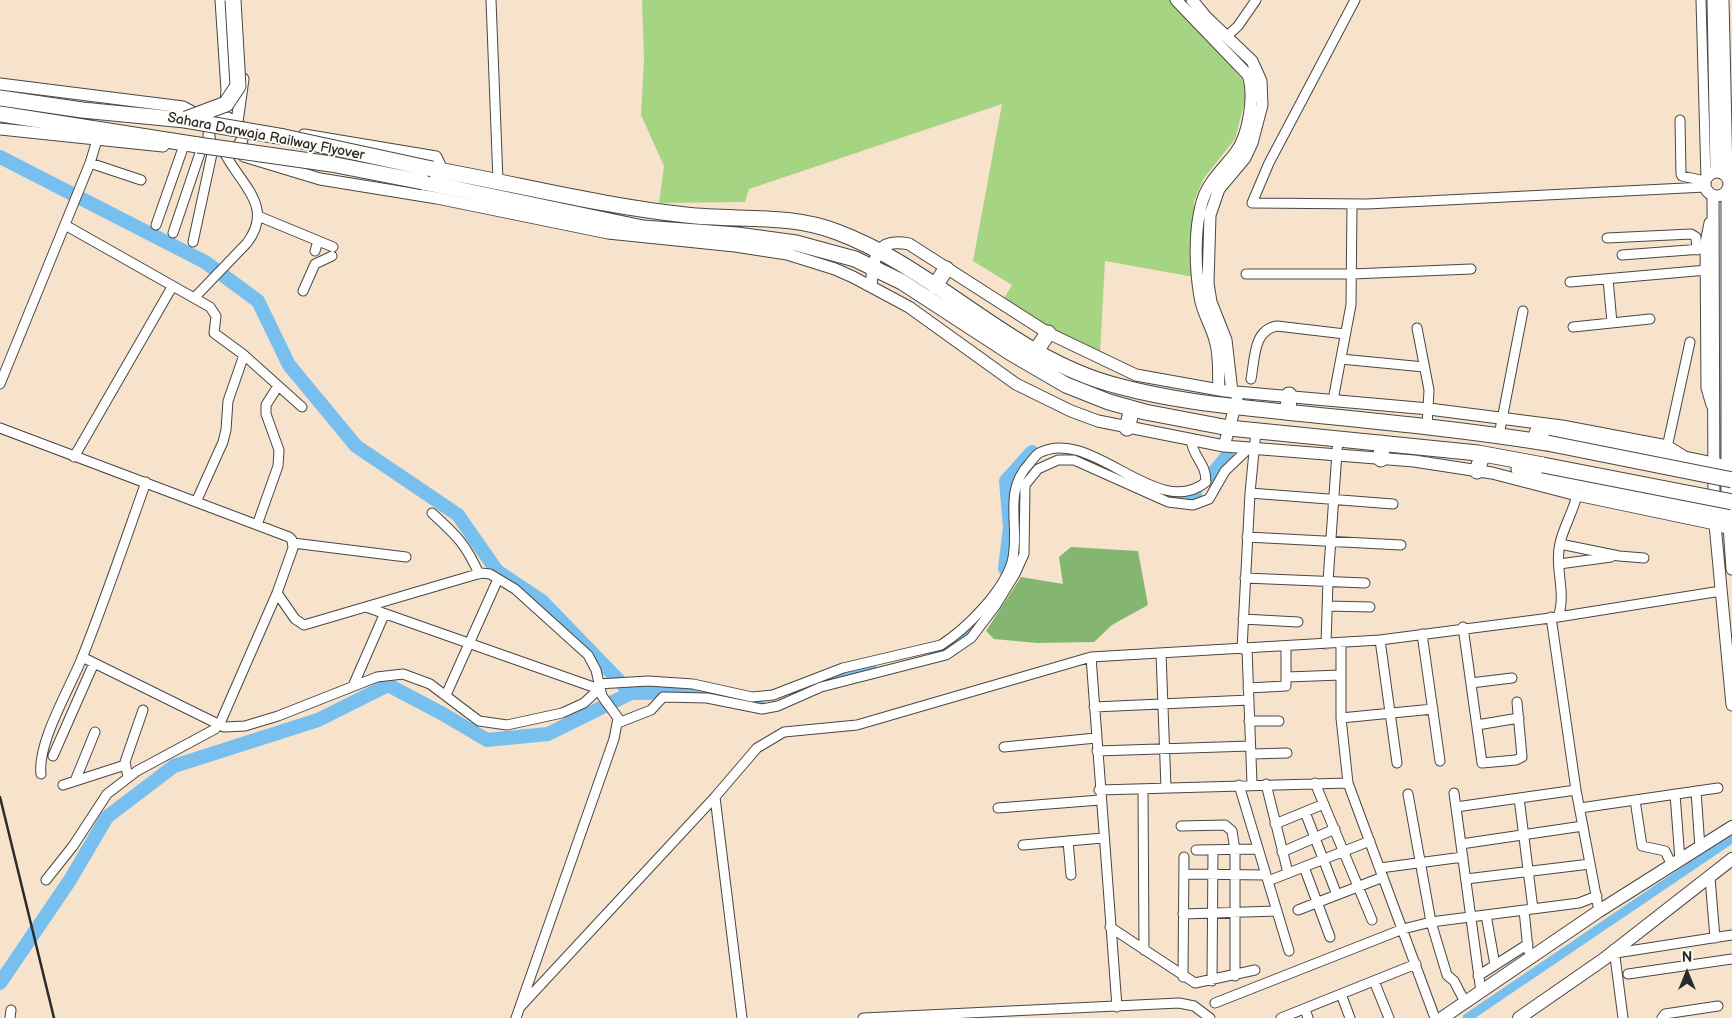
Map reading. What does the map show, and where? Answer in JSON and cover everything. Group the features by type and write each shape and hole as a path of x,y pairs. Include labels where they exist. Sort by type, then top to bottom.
{"highway":[{"path":"185,120 221,115 238,86 233,0"},
{"name":"Sahara Darwaja Railway Flyover","path":"0,98 82,110 185,120 284,137 438,180"},
{"name":"Sahara Darwaja Railway Flyover","path":"0,114 331,164 423,182 438,180"},
{"path":"438,180 498,181 685,215 802,222 833,230 879,249 1036,351 1072,371 1115,386 1185,401 1499,435 1726,470"},
{"path":"438,180 643,228 737,235 796,243 855,258 873,266 1066,385 1132,409 1229,428 1480,454 1543,465 1726,519"},
{"path":"935,286 946,268"},
{"path":"1036,351 1048,333"},
{"path":"1143,392 1147,377"},
{"path":"1288,412 1290,396"},
{"path":"1127,428 1132,409"},
{"path":"1540,442 1536,433 1666,451 1726,470"},
{"path":"1381,459 1382,443"},
{"path":"1477,471 1480,454"},
{"path":"1480,454 1490,461 1542,476 1726,519"}],"main road":[{"path":"1442,1018 1599,911 1732,827"},
{"path":"1519,1018 1615,951 1732,860"}],"street":[{"path":"195,298 252,236 258,216 257,204 209,139 208,133 221,115 227,90 221,0"},
{"path":"173,233 218,150 242,141 239,124 244,88 240,0"},
{"path":"491,0 498,181"},
{"path":"1176,0 1248,75 1251,84 1251,101 1244,134 1238,150 1207,186 1199,220 1198,283 1204,312 1216,341 1219,389"},
{"path":"1192,0 1226,37 1252,61 1258,71 1262,99 1259,123 1245,158 1219,189 1210,215 1208,283 1211,302 1226,340 1236,392 1235,407 1224,446"},
{"path":"1226,37 1238,26 1256,0"},
{"path":"1355,0 1269,163 1252,203 1352,204 1707,186 1726,181"},
{"path":"1701,0 1707,186 1714,208 1716,416"},
{"path":"1713,0 1730,221 1726,519 1721,591 1732,704"},
{"path":"1680,120 1682,176 1707,186 1721,195 1726,181 1723,0"},
{"path":"0,84 182,107 221,115 239,124 436,157 438,180"},
{"path":"0,129 97,140 218,150 320,179 438,180 608,233 735,246 786,254 835,269 870,286 909,307 1016,384 1071,411 1098,421 1224,446 1381,459 1477,471 1577,495 1726,519"},
{"path":"0,384 82,184 97,140"},
{"path":"156,225 183,148"},
{"path":"193,242 218,150"},
{"path":"90,163 141,180"},
{"path":"1333,400 1351,305 1352,204"},
{"path":"1702,249 1714,208"},
{"path":"258,216 318,241 332,251 315,264 303,290"},
{"path":"65,225 172,287 195,298 214,312 216,316 214,334 244,354 302,408"},
{"path":"1607,238 1691,234 1696,237 1702,249 1707,270 1707,388 1716,416 1726,470"},
{"path":"315,251 318,241"},
{"path":"870,286 873,266 879,249 889,243 909,244 1048,333 1136,376 1236,392 1429,409 1562,426 1666,451 1690,342"},
{"path":"1622,255 1702,249"},
{"path":"1246,274 1352,274 1471,269"},
{"path":"1570,282 1707,270"},
{"path":"1608,278 1612,323"},
{"path":"74,457 172,287"},
{"path":"1499,435 1523,310"},
{"path":"1573,327 1650,319"},
{"path":"1251,379 1259,335 1268,327 1277,326 1345,334"},
{"path":"1417,328 1428,390 1427,428"},
{"path":"196,502 223,442 226,430 228,401 244,354"},
{"path":"1341,359 1424,367"},
{"path":"257,525 278,466 279,450 266,414 266,405 278,386"},
{"path":"0,428 289,537 293,544 277,593 218,725 205,736 128,777 107,794 73,846 46,880"},
{"path":"1252,784 1249,700 1243,619 1251,448 1256,431"},
{"path":"1326,644 1328,581 1338,438"},
{"path":"366,608 599,688 648,682 693,684 752,697 773,696 843,668 941,645 976,617 993,595 1012,563 1015,490 1023,470 1039,453 1058,448 1076,450 1158,487 1179,493 1197,490 1206,482 1206,471 1193,453 1191,440"},
{"path":"618,720 651,710 663,697 707,698 762,709 778,706 821,687 946,655 971,638 996,605 1015,574 1024,554 1024,485 1038,469 1058,460 1074,460 1168,502 1193,505 1209,499 1226,471 1251,448"},
{"path":"41,774 40,766 43,749 82,657 146,482"},
{"path":"1250,493 1333,501 1393,504"},
{"path":"1577,495 1574,511 1560,544 1559,564 1563,605 1555,617 1576,790 1599,911"},
{"path":"432,514 458,536 479,574"},
{"path":"1726,519 1732,569"},
{"path":"1247,537 1401,545"},
{"path":"293,544 406,556"},
{"path":"1560,544 1619,556 1644,558"},
{"path":"1559,564 1619,556"},
{"path":"277,593 294,618 304,625 479,574 490,574 515,589 536,606 588,655 596,670 599,688 618,720 614,739 516,1018"},
{"path":"1245,578 1365,583"},
{"path":"446,695 498,579"},
{"path":"521,1006 715,797 757,748 784,732 857,725 1091,657 1380,640 1555,617 1721,591"},
{"path":"1327,606 1370,607"},
{"path":"353,686 384,615"},
{"path":"1243,619 1298,622"},
{"path":"1464,628 1482,763 1516,760 1522,757 1517,702"},
{"path":"1422,634 1440,761"},
{"path":"1380,640 1397,763"},
{"path":"1341,643 1341,718 1348,783 1435,1018"},
{"path":"1248,688 1286,686 1286,647"},
{"path":"1160,653 1166,788"},
{"path":"82,657 218,725 245,726 278,716 377,677 403,674 430,684 479,721 507,725 562,713 584,703 599,688"},
{"path":"1091,657 1099,790 1117,1007"},
{"path":"53,756 94,663"},
{"path":"1287,677 1341,675"},
{"path":"1471,683 1512,678"},
{"path":"1094,707 1249,700"},
{"path":"1341,718 1433,709"},
{"path":"128,777 125,765 143,710"},
{"path":"1477,725 1519,718"},
{"path":"1249,721 1279,721"},
{"path":"75,781 95,732"},
{"path":"1004,747 1096,738"},
{"path":"1097,751 1165,749 1250,750 1287,753"},
{"path":"63,785 125,765"},
{"path":"1315,783 1345,851 1372,920"},
{"path":"1099,790 1252,784 1348,783"},
{"path":"1266,784 1288,873"},
{"path":"1239,785 1290,951"},
{"path":"1580,808 1718,788"},
{"path":"1143,789 1144,950"},
{"path":"1456,807 1576,790"},
{"path":"1696,791 1700,848"},
{"path":"1454,793 1480,992"},
{"path":"1408,794 1431,922 1447,975 1454,981 1465,1002"},
{"path":"1675,794 1676,863"},
{"path":"715,797 742,1018"},
{"path":"1519,798 1528,872 1529,959"},
{"path":"998,808 1100,800"},
{"path":"1635,800 1642,846 1665,852 1676,863"},
{"path":"1275,824 1324,804"},
{"path":"1304,812 1337,894"},
{"path":"1181,826 1229,827 1235,850 1235,976"},
{"path":"1461,844 1583,826"},
{"path":"1282,852 1335,830"},
{"path":"1023,844 1103,838"},
{"path":"1068,841 1071,875"},
{"path":"1184,874 1235,874 1267,878 1288,873 1370,841"},
{"path":"1196,850 1258,849"},
{"path":"1212,981 1213,850"},
{"path":"1183,977 1184,857"},
{"path":"1298,910 1358,886 1382,873 1419,863 1463,857"},
{"path":"1466,879 1590,864"},
{"path":"1304,867 1330,938"},
{"path":"1710,878 1714,938"},
{"path":"1215,1003 1403,929 1431,922 1579,903 1597,896"},
{"path":"1184,914 1277,911"},
{"path":"1486,915 1496,965"},
{"path":"1110,927 1195,984 1254,970"},
{"path":"1623,1018 1615,951 1732,935"},
{"path":"1478,976 1528,944"},
{"path":"1628,974 1732,959"},
{"path":"1281,1018 1416,964"},
{"path":"1374,981 1389,1018"},
{"path":"1341,994 1350,1018"},
{"path":"863,1018 1186,1004 1210,1018"},
{"path":"1662,1018 1665,1014 1718,1006"},
{"path":"1304,1009 1308,1018"}],"green space":[{"path":"642,0 1172,0 1242,79 1246,97 1235,139 1204,178 1194,201 1194,277 1105,261 1100,353 1002,302 1012,285 973,261 1002,104 749,189 745,202 659,203 664,166 641,115 644,60"},
{"path":"1071,547 1138,551 1148,605 1112,625 1094,642 1037,643 994,639 986,631 1021,577 1063,584 1059,557"}],"waterway":[{"path":"0,157 205,262 258,301 289,365 356,446 458,515 497,571 542,601 630,692"},
{"path":"1005,569 1010,527 1006,481 1032,452"},
{"path":"1211,476 1227,456"},
{"path":"1138,483 1174,501 1195,495"},
{"path":"936,655 969,635"},
{"path":"834,682 856,673 871,671"},
{"path":"0,983 70,880 107,817 174,766 318,720 388,685 487,740 548,734 631,693 707,692 758,705"},
{"path":"1467,1018 1730,840"}],"railway":[{"path":"0,797 54,1018"}]}
